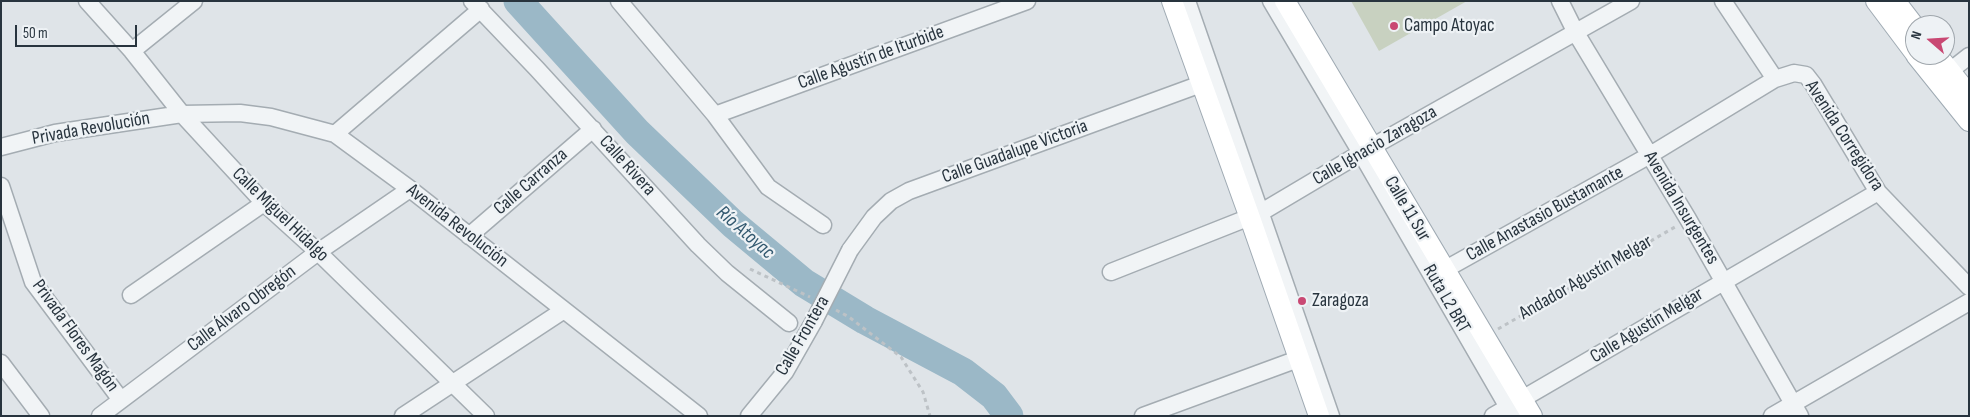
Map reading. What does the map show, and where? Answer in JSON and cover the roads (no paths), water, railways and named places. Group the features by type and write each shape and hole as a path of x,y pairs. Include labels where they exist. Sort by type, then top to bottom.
{"main road":[{"path":"1172,1 1201,84 1255,215 1298,359 1319,416"},
{"name":"Calle 11 Sur","path":"1284,1 1366,150 1444,270 1484,337 1519,410"},
{"path":"1876,1 1905,39"},
{"path":"1895,1 1906,15"},
{"path":"1930,65 1969,95"},
{"path":"1940,65 1943,76 1969,121"}],"street":[{"name":"Calle Miguel Hidalgo","path":"87,1 132,51 182,114 264,203 318,252 486,416"},
{"path":"132,51 194,1"},
{"path":"619,1 715,115 768,186 823,225"},
{"name":"Calle Agustín de Iturbide","path":"715,115 1027,1"},
{"path":"1187,1 1255,215 1332,416"},
{"name":"Ruta L2 BRT","path":"1271,1 1366,150 1519,410"},
{"name":"Avenida Insurgentes","path":"1560,1 1576,33 1688,219 1796,410"},
{"name":"Calle Ignacio Zaragoza","path":"1111,272 1255,215 1630,1"},
{"name":"Avenida Corregidora","path":"1723,1 1774,78 1794,73 1806,75 1878,192 1969,287"},
{"path":"335,134 476,5"},
{"name":"Calle Rivera","path":"476,5 704,250 727,273 789,323"},
{"path":"1943,76 1969,56"},
{"name":"Calle Anastasio Bustamante","path":"1444,270 1650,155 1774,78"},
{"name":"Calle Guadalupe Victoria","path":"850,250 874,217 891,201 910,191 1201,84"},
{"name":"Avenida Revolución","path":"182,114 240,113 271,117 335,134 410,189 700,416"},
{"name":"Privada Revolución","path":"1,147 55,133 182,114"},
{"name":"Calle Carranza","path":"469,236 592,129"},
{"name":"Privada Flores Magón","path":"1,186 33,282 121,400"},
{"name":"Calle Álvaro Obregón","path":"100,416 318,252 410,189"},
{"name":"Calle Agustín Melgar","path":"1493,416 1519,410 1724,281 1878,192"},
{"path":"131,295 264,203"},
{"name":"Calle Frontera","path":"749,416 785,372 850,250"},
{"path":"1772,416 1796,410 1969,302"},
{"path":"404,416 564,310"},
{"path":"1143,416 1298,359"},
{"path":"1,363 41,416"}],"waterway":[{"name":"Río Atoyac","path":"518,1 637,132 733,224 804,283 865,320 963,372 994,396 1009,416"}],"place":[{"name":"Campo Atoyac","path":"1394,26"},
{"name":"Zaragoza","path":"1302,301"}]}
